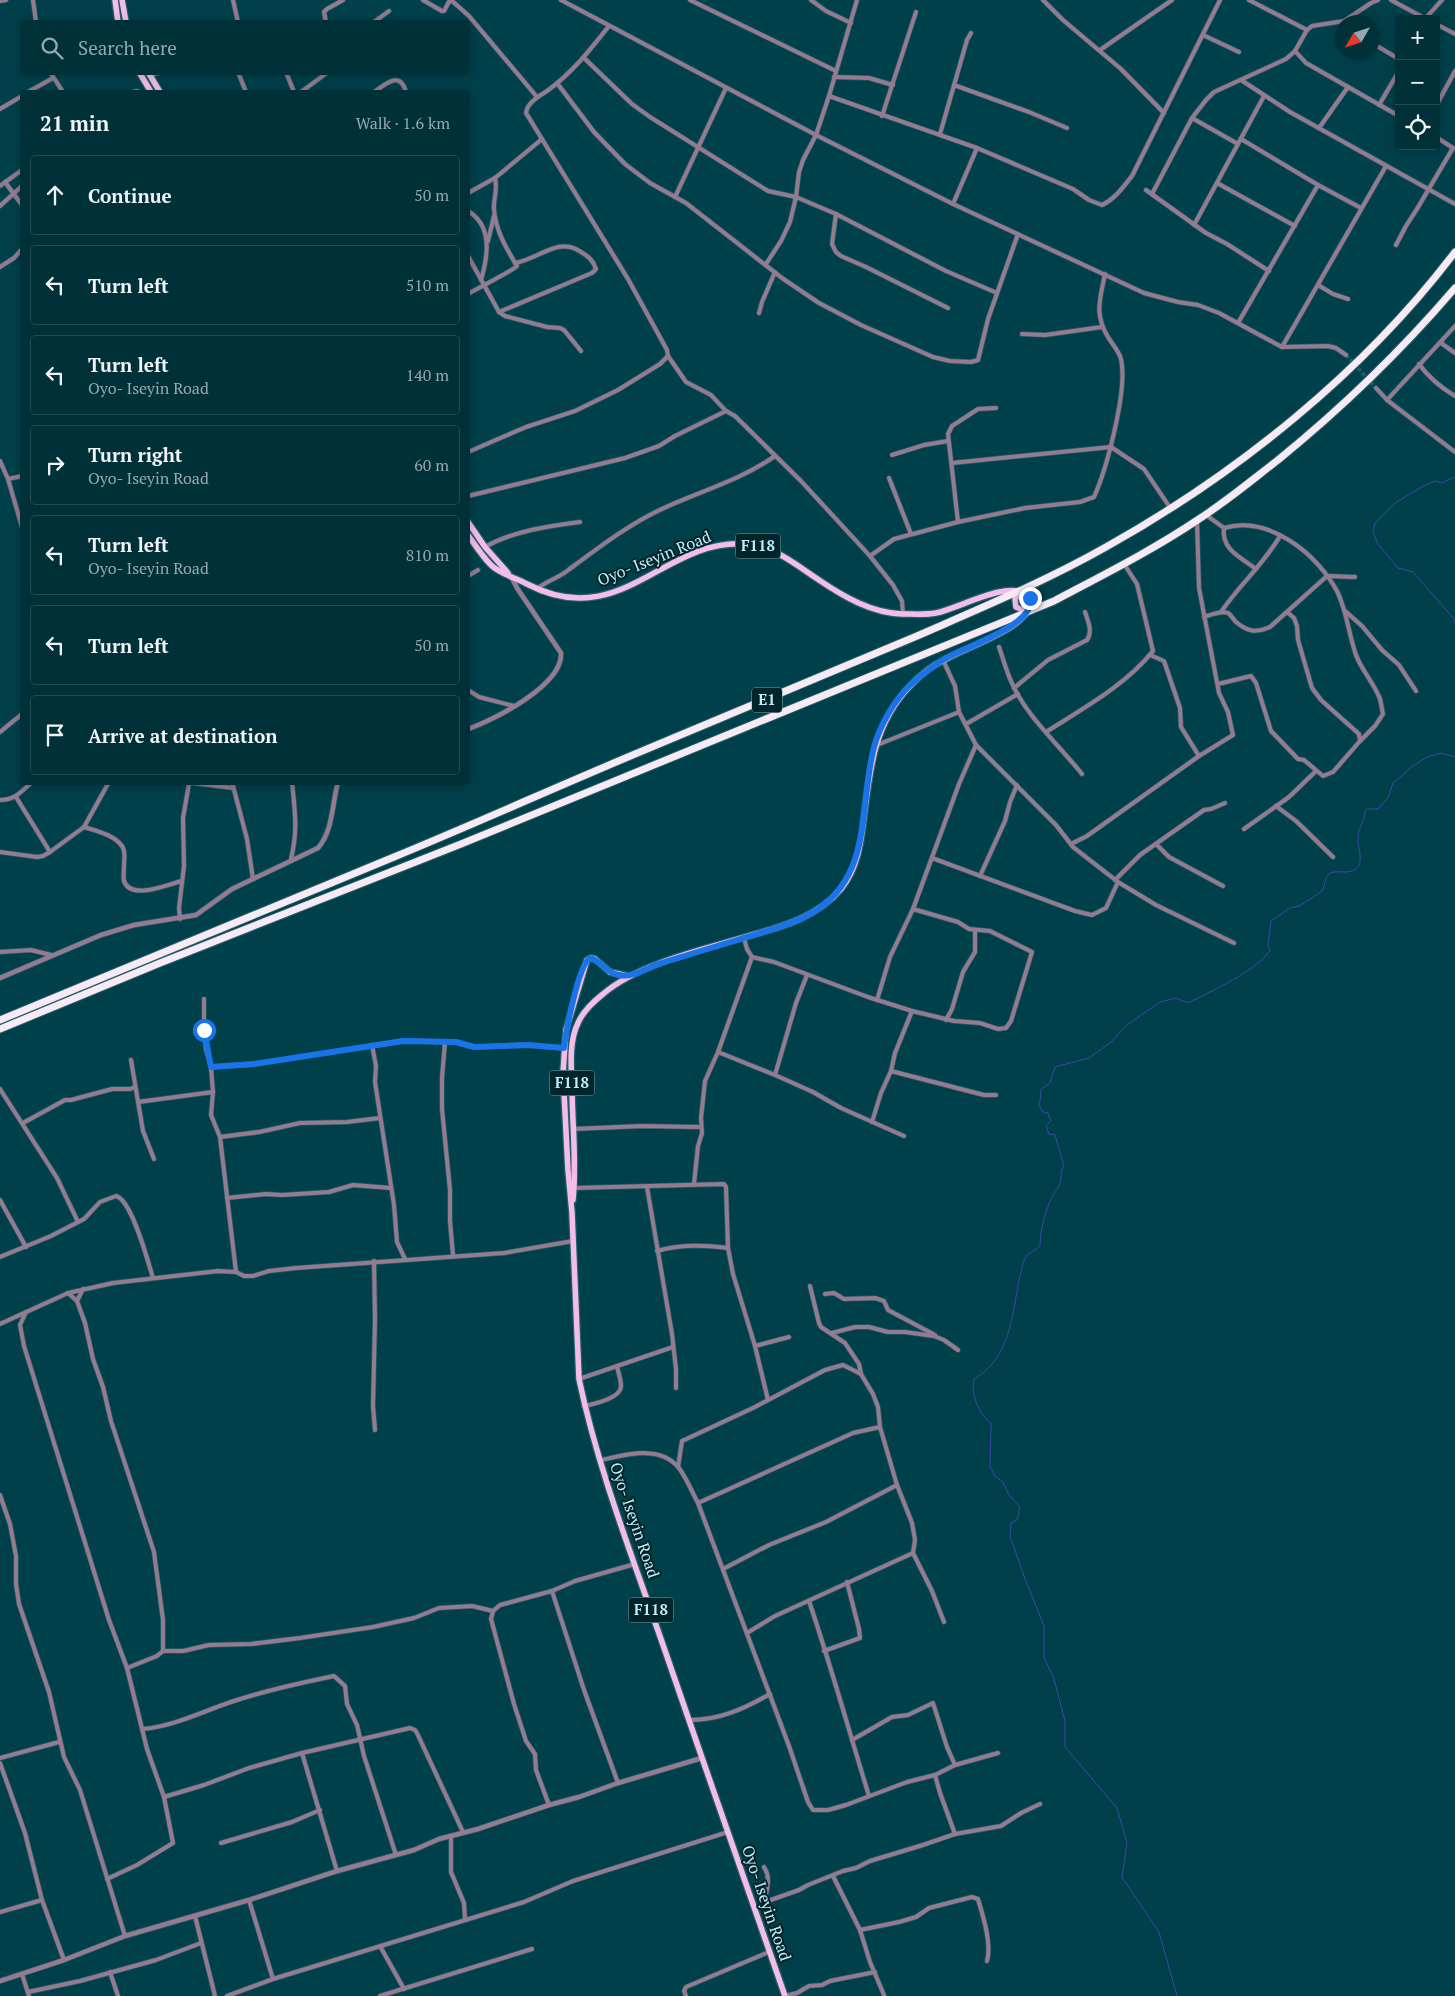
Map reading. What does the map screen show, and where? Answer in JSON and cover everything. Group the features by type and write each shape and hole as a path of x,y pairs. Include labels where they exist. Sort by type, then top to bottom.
{"highway":[{"name":"E1","path":"0,1020 811,682 1008,596 1020,596 1171,509 1287,424 1389,329 1440,272 1455,252"},
{"name":"E1","path":"0,1029 160,963 461,844 1024,611 1054,601 1124,564 1197,521 1251,482 1324,422 1378,372 1455,288"}],"main road":[{"path":"115,0 118,20"},
{"path":"122,0 126,20"},
{"path":"141,75 150,90"},
{"path":"150,75 159,90"},
{"name":"F118","path":"470,525 485,546 511,576"},
{"name":"F118","path":"470,538 492,566 511,576"},
{"name":"Oyo- Iseyin Road","path":"511,576 536,589 564,597 600,596 628,587 710,547 745,544 764,547 783,555 827,585 857,602 879,611 903,614 935,614 1000,592 1014,590 1020,596"},
{"path":"1000,592 1008,596 1030,598 1024,611 1011,626"},
{"path":"1020,596 1024,611"},
{"name":"Oyo- Iseyin Road","path":"572,1212 574,1188 571,1065 578,1023 592,1003 628,976 655,965 799,920 818,909 842,887 850,874 861,842 875,746 891,709 909,687 943,660 1011,626 1024,611"},
{"name":"Oyo- Iseyin Road","path":"628,976 610,972 595,959 590,958 587,960 571,1010 564,1048 564,1112 572,1212 578,1379 584,1406 635,1564 785,1996"}],"street":[{"path":"0,1 6,0"},
{"path":"33,0 36,20"},
{"path":"232,0 237,20"},
{"path":"326,20 324,12 343,0"},
{"path":"423,0 442,11 451,0 474,23 537,97"},
{"path":"561,0 816,135 953,204 1144,293 1198,305 1219,313 1282,347 1328,346 1336,348 1346,355"},
{"path":"690,0 836,71"},
{"path":"811,0 826,11 851,23"},
{"path":"766,264 790,222 799,172 816,135 857,0"},
{"path":"1043,0 1063,20 1100,50 1164,113"},
{"path":"1160,0 1166,3"},
{"path":"1100,50 1172,0"},
{"path":"829,96 976,148 1069,187 1089,200 1102,205 1117,195 1132,176 1220,0"},
{"path":"1249,0 1307,30"},
{"path":"1366,0 1371,2"},
{"path":"1353,15 1371,2 1378,0"},
{"path":"1391,0 1419,15"},
{"path":"1429,15 1442,0"},
{"path":"377,20 389,11"},
{"path":"882,116 916,12"},
{"path":"1152,194 1192,118 1214,92 1286,60 1295,51 1307,30 1312,26 1335,23"},
{"path":"609,26 584,58 557,83 537,97 528,107 526,113 628,279 667,350 668,356 686,382 711,395 726,412 735,416 801,480 870,556 893,585 902,601 903,614"},
{"path":"1440,26 1455,34"},
{"path":"940,134 971,33"},
{"path":"1203,35 1239,52"},
{"path":"1380,48 1395,57"},
{"path":"1295,51 1306,63 1395,114"},
{"path":"584,58 632,104 768,191 796,197 836,214 946,271 997,293"},
{"path":"1437,105 1455,71"},
{"path":"52,75 62,90"},
{"path":"239,75 245,90"},
{"path":"287,75 293,90"},
{"path":"304,90 324,75"},
{"path":"834,77 868,78 893,85"},
{"path":"32,90 53,78"},
{"path":"1379,105 1395,78"},
{"path":"377,90 392,80 398,80 404,84 406,90"},
{"path":"1241,80 1264,96 1319,128 1455,204"},
{"path":"557,83 610,150 650,183 686,203 775,272 819,303 861,325 933,357 950,361 971,362 978,360 988,319 1018,234"},
{"path":"954,85 1067,128"},
{"path":"1319,128 1348,87"},
{"path":"675,197 726,88"},
{"path":"1194,225 1264,96"},
{"path":"0,108 20,97"},
{"path":"1192,118 1238,144"},
{"path":"470,193 495,178 542,139"},
{"path":"1241,139 1361,208"},
{"path":"1396,245 1454,148 1440,139"},
{"path":"953,204 976,148"},
{"path":"1282,347 1386,166"},
{"path":"0,186 20,171"},
{"path":"470,293 517,266 501,240 494,207 497,192 495,178"},
{"path":"5,182 20,202"},
{"path":"1217,183 1295,226"},
{"path":"1238,323 1318,185"},
{"path":"0,206 20,188"},
{"path":"1146,190 1194,225 1269,272"},
{"path":"470,212 483,226 487,244 487,260 481,280"},
{"path":"487,244 495,214"},
{"path":"836,214 832,244 836,252 948,308"},
{"path":"499,312 592,273 596,269 592,259 575,247 565,244 522,262 515,263"},
{"path":"0,267 14,258 20,251"},
{"path":"470,260 499,312 505,316 560,328 564,330 581,351"},
{"path":"759,313 775,272"},
{"path":"870,556 894,539 911,534 1025,508 1091,499 1100,482 1111,447 1123,368 1118,352 1102,327 1099,310 1105,274"},
{"path":"1318,286 1338,297 1348,299"},
{"path":"1455,326 1440,343 1455,353"},
{"path":"1022,334 1045,335 1102,327"},
{"path":"1387,400 1446,336"},
{"path":"470,451 526,428 575,411 618,390 660,364 668,356"},
{"path":"1419,364 1432,380 1455,396"},
{"path":"1376,388 1387,400 1455,452"},
{"path":"958,522 948,434 952,426 978,409 996,408"},
{"path":"470,496 625,458 659,446 675,436 726,412"},
{"path":"892,456 924,445 948,441"},
{"path":"952,463 1111,447 1144,469 1171,509"},
{"path":"536,589 542,584 557,578 603,544 661,509 740,476 759,467 775,456"},
{"path":"0,461 8,479 20,520"},
{"path":"8,479 20,476"},
{"path":"889,478 911,534"},
{"path":"1206,515 1224,528"},
{"path":"1071,844 1087,836 1199,756 1234,735 1228,712 1219,693 1204,616 1197,567 1197,521"},
{"path":"485,546 529,531 580,522"},
{"path":"1218,684 1251,676 1256,682 1270,731 1298,759 1304,760 1323,776 1333,772 1375,726 1383,714 1379,698 1356,656 1345,611 1338,594 1327,576 1302,549 1263,528 1234,525 1224,528"},
{"path":"1224,528 1222,538 1226,546 1256,569"},
{"path":"1221,612 1269,554 1280,536"},
{"path":"1046,732 1116,685 1153,651 1137,584 1124,564"},
{"path":"470,575 478,570"},
{"path":"470,728 500,715 514,706 554,674 561,660 561,653 517,588 511,576"},
{"path":"1204,616 1221,612 1228,613 1236,622 1252,632 1270,627 1327,576 1356,577"},
{"path":"1345,611 1362,626 1382,650 1400,665 1416,692"},
{"path":"1014,688 1048,660 1090,637 1085,612"},
{"path":"1287,612 1294,618 1297,626 1298,640 1312,688 1321,700 1359,734 1360,741"},
{"path":"1000,647 1014,688 1034,719 1082,774"},
{"path":"1150,655 1164,661 1180,708 1181,727 1199,756"},
{"path":"943,660 955,686 959,712 976,745 1056,825 1071,844 1116,881 1156,905 1234,943"},
{"path":"470,691 480,697 514,706"},
{"path":"966,724 1018,694"},
{"path":"877,745 959,712"},
{"path":"0,732 20,716"},
{"path":"877,1000 890,957 913,909 959,784 976,745"},
{"path":"1244,829 1289,797 1316,771"},
{"path":"0,800 10,800 16,797 29,785"},
{"path":"0,852 37,857 50,852 84,826 107,785"},
{"path":"180,919 179,908 184,866 183,818 187,785"},
{"path":"211,785 233,788"},
{"path":"232,785 247,839 253,879"},
{"path":"291,859 296,840 297,822 292,785"},
{"path":"0,978 101,935 134,925 196,915 232,889 291,859 318,848 323,842 328,829 337,785"},
{"path":"980,876 1005,821 1017,786"},
{"path":"16,797 50,852"},
{"path":"932,858 1031,896 1092,914 1106,908 1116,881 1140,855 1204,810 1211,810 1225,803"},
{"path":"1276,806 1296,820 1333,857"},
{"path":"84,826 105,834 122,846 124,851 124,880 130,888 138,891 150,890 182,881"},
{"path":"1156,844 1168,857 1223,886"},
{"path":"744,938 747,949 752,957 774,962 807,976 877,1000 946,1020 980,1023 998,1029 1006,1028 1011,1021 1032,952 990,931 975,930 958,922 913,909"},
{"path":"946,1020 956,998 963,972 975,952 975,930"},
{"path":"0,952 31,950 51,955"},
{"path":"694,1184 698,1146 702,1133 701,1118 705,1081 718,1052 752,957"},
{"path":"775,1075 796,1003 807,976"},
{"path":"204,999 204,1030 211,1067 213,1092 211,1115 220,1137 236,1272"},
{"path":"872,1122 881,1093 891,1071 895,1053 912,1011"},
{"path":"211,1067 254,1064 403,1041 445,1042 474,1047 528,1045 564,1048"},
{"path":"445,1042 442,1078 443,1123 450,1190 453,1255"},
{"path":"372,1045 376,1066 375,1082 397,1242 404,1259"},
{"path":"718,1052 775,1075 904,1136"},
{"path":"131,1060 143,1131 154,1159"},
{"path":"891,1071 996,1096"},
{"path":"23,1123 65,1100 112,1089 135,1087"},
{"path":"0,1089 57,1178 78,1222"},
{"path":"138,1102 213,1092"},
{"path":"220,1137 259,1132 300,1123 348,1122 380,1118"},
{"path":"573,1129 698,1126"},
{"path":"574,1188 724,1184 726,1187 728,1248 733,1274 755,1346 768,1400"},
{"path":"227,1198 266,1194 282,1195 329,1192 353,1185 391,1188"},
{"path":"647,1187 673,1347 676,1388"},
{"path":"0,1258 86,1218 100,1202 109,1197 120,1197 142,1238 153,1278"},
{"path":"0,1200 26,1247"},
{"path":"0,1324 68,1293 153,1278 218,1272 236,1272 244,1276 253,1276 269,1271 374,1261 504,1253 573,1241"},
{"path":"657,1251 701,1245 728,1248"},
{"path":"374,1261 375,1320 372,1406 375,1430"},
{"path":"810,1286 821,1327 845,1343 860,1364 861,1374 873,1394 878,1407 880,1427 896,1484 912,1523 915,1540 913,1553 932,1591 944,1622"},
{"path":"77,1301 83,1289"},
{"path":"68,1293 77,1301 85,1323 93,1359 104,1387 111,1421 154,1552 163,1620 163,1650 157,1656 127,1668"},
{"path":"825,1294 834,1294 844,1299 875,1298 884,1301 888,1310 922,1327 958,1350"},
{"path":"20,1325 26,1312"},
{"path":"14,1318 20,1325 24,1346 44,1412 109,1620 127,1668 154,1774 164,1797 173,1843 137,1865 107,1880"},
{"path":"832,1333 856,1327 869,1327 888,1332 905,1332 941,1338"},
{"path":"755,1346 789,1337"},
{"path":"578,1379 673,1347"},
{"path":"678,1467 682,1441 768,1400 825,1370 843,1365 861,1374"},
{"path":"584,1406 601,1402 620,1391 622,1386 617,1366"},
{"path":"698,1503 853,1433 880,1427"},
{"path":"601,1460 644,1452 664,1457 678,1467 698,1503 770,1694 808,1802 813,1810 828,1810 935,1775 955,1765 998,1752"},
{"path":"723,1569 769,1545 826,1522 896,1484"},
{"path":"0,1495 10,1524 16,1556 18,1597 49,1692 57,1723 59,1742 70,1774 80,1790 125,1936"},
{"path":"0,1512 6,1511"},
{"path":"746,1633 775,1616 913,1553"},
{"path":"549,1805 536,1770 535,1754 526,1741 509,1687 491,1619 493,1611 500,1605 552,1591 575,1581 635,1564"},
{"path":"824,1651 860,1638 847,1582"},
{"path":"552,1591 584,1690 618,1783"},
{"path":"809,1601 824,1651 835,1679 869,1796"},
{"path":"163,1650 183,1651 208,1644 251,1644 373,1627 414,1618 439,1608 472,1606 493,1611"},
{"path":"143,1729 168,1726 272,1689 334,1676 345,1686 347,1704 353,1714 382,1817 396,1855"},
{"path":"690,1720 714,1719 757,1702 770,1694"},
{"path":"852,1740 892,1717 908,1715 933,1703 946,1747 955,1765"},
{"path":"164,1797 204,1785 249,1768 302,1753 410,1728 415,1730 463,1832"},
{"path":"0,1758 59,1742"},
{"path":"302,1753 337,1871"},
{"path":"0,1980 64,1960 125,1936 249,1900 337,1871 396,1855 463,1832 478,1829 618,1783 702,1758"},
{"path":"0,1763 28,1842 42,1900 64,1960"},
{"path":"935,1775 955,1834"},
{"path":"765,1902 870,1861 955,1834 1001,1826 1040,1804"},
{"path":"220,1844 292,1822 320,1810"},
{"path":"227,1996 273,1979 524,1902 581,1879 728,1832"},
{"path":"451,1837 451,1872 463,1898 465,1920"},
{"path":"764,1867 768,1874 769,1882 765,1902 767,1919"},
{"path":"833,1876 860,1930 884,1995"},
{"path":"860,1930 916,1917 929,1908 972,1896 978,1899 981,1909 989,1952 987,1961"},
{"path":"0,1912 42,1900"},
{"path":"249,1900 273,1979"},
{"path":"195,1916 215,1996"},
{"path":"22,1974 28,1994 167,1956 202,1943"},
{"path":"380,1946 404,1989"},
{"path":"380,1996 532,1948"},
{"path":"686,1996 684,1991 686,1987 769,1952"},
{"path":"110,1972 118,1996"},
{"path":"785,1996 809,1986 822,1985 830,1981 875,1972"}],"waterway":[{"path":"1455,477 1442,483 1435,481 1425,485 1395,503 1375,523 1373,532 1378,544 1398,568 1413,572 1454,619 1455,623"},
{"path":"1177,1996 1159,1932 1122,1877 1127,1843 1117,1808 1065,1747 1065,1721 1054,1679 1044,1657 1044,1626 1010,1536 1011,1523 1017,1520 1020,1507 1009,1495 1003,1482 995,1476 990,1467 991,1424 980,1411 976,1402 973,1388 974,1379 986,1370 1002,1348 1011,1322 1024,1260 1040,1246 1045,1216 1051,1199 1061,1181 1061,1171 1064,1166 1055,1135 1049,1134 1046,1126 1051,1121 1048,1113 1043,1112 1039,1105 1040,1090 1050,1083 1055,1067 1089,1058 1110,1043 1127,1025 1160,1002 1176,998 1188,1003 1233,980 1255,965 1270,950 1268,945 1271,921 1323,890 1326,878 1330,873 1346,872 1357,868 1360,863 1358,833 1365,811 1367,809 1378,809 1388,798 1393,783 1427,757 1441,753 1455,757"}],"tunnel":[{"path":"1346,355 1376,388"}],"route":[{"path":"204,1030 206,1049 211,1067 254,1064 282,1058 315,1053 330,1053 403,1041 456,1042 474,1047 528,1045 564,1048 571,1010 584,965 590,958 595,959 603,967 616,975 628,976 655,965 782,927 799,920 830,900 842,887 857,857 861,842 875,746 891,709 909,687 943,660 1020,620 1028,613 1032,603 1030,598"}]}
